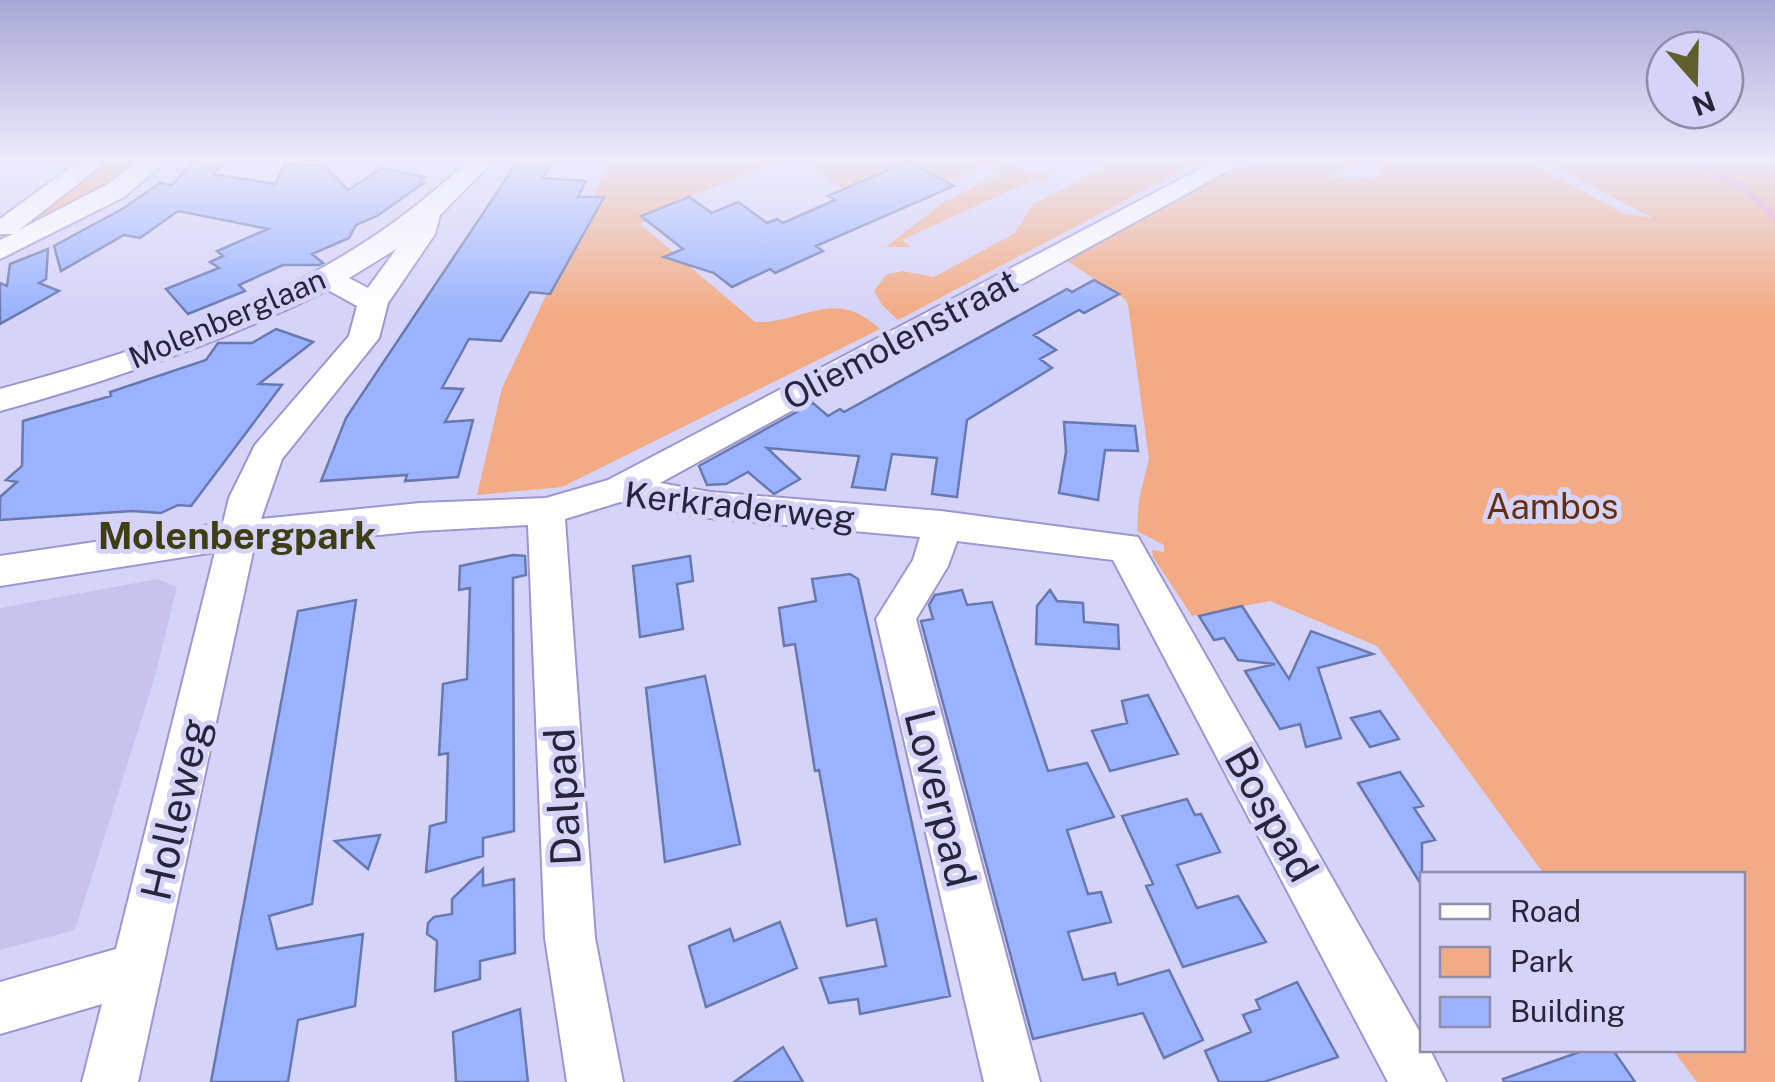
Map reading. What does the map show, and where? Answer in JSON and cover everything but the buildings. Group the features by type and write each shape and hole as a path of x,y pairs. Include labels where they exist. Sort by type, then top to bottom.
{"street":[{"path":"0,232 27,211"},
{"path":"0,250 75,211"},
{"name":"Molenberglaan","path":"0,400 173,346 247,316 326,277 427,211"},
{"name":"Holleweg","path":"110,1082 246,498 267,454 364,338 373,303 422,234 429,211"},
{"name":"Oliemolenstraat","path":"620,489 1139,211"},
{"path":"326,277 373,303"},
{"name":"Kerkraderweg","path":"0,571 237,535 420,516 546,510 620,489 710,506 941,525 1124,547"},
{"name":"Dalpad","path":"546,510 570,938 594,1082"},
{"name":"Loverpad","path":"941,525 937,556 927,575 908,594 896,619 1012,1082"},
{"name":"Bospad","path":"1124,547 1418,1082"},
{"path":"0,1008 138,968"}],"shaded area":[{"path":"158,579 177,587 154,680 75,930 0,950 0,608"}],"green space":[{"path":"31,211 56,211 0,241 0,234"},
{"path":"586,211 650,211 644,214 650,220 640,224 755,322 834,308 864,316 880,329 562,487 477,495 502,388"},
{"path":"932,211 964,211 902,240 911,247 886,247"},
{"path":"1028,211 1104,211 898,320 874,291 886,275 902,271 934,277 1015,233"},
{"name":"Aambos","path":"1149,211 1620,211 1653,218 1640,211 1775,211 1775,1082 1697,1082 1674,1052 1745,1052 1745,872 1543,872 1377,646 1270,601 1192,616 1153,557 1152,550 1164,552 1164,545 1137,531 1139,499 1149,459 1128,305 1125,299 1064,259"}],"waterway":[{"path":"1769,211 1775,217"}],"district":[{"name":"Molenbergpark","path":"237,535"}]}
